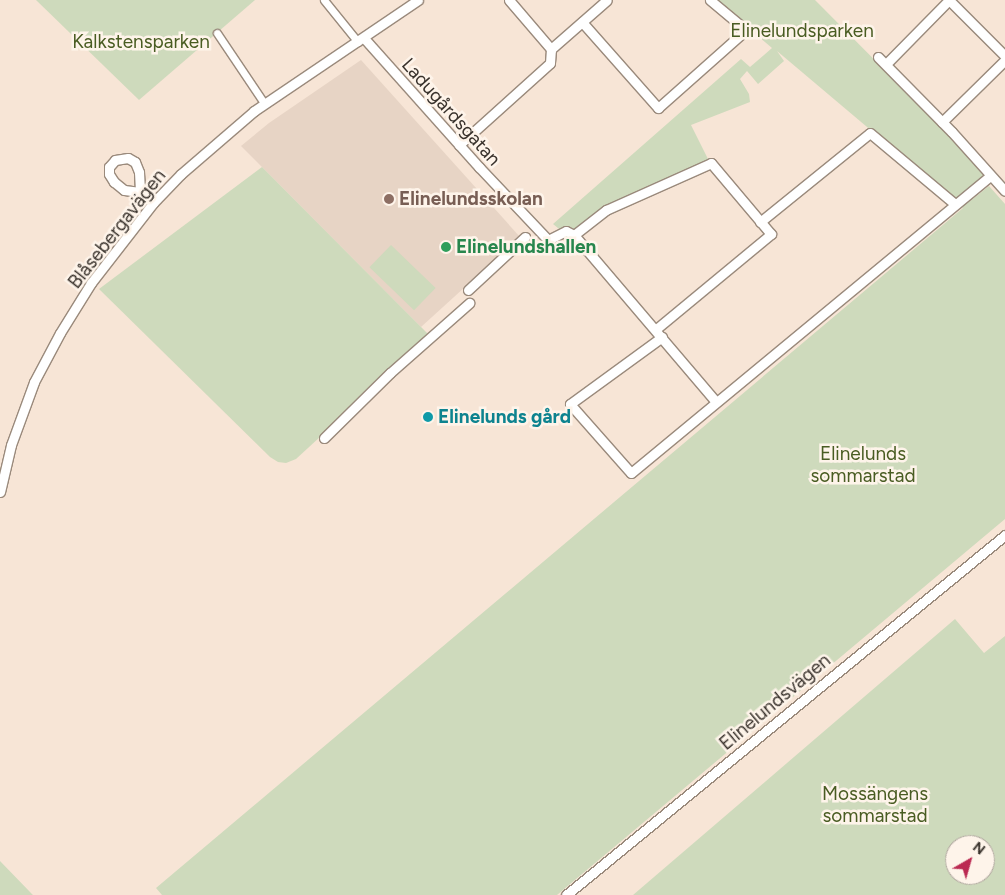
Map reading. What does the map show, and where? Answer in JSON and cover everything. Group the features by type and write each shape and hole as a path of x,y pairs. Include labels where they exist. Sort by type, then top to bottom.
{"street":[{"path":"324,0 361,40"},
{"name":"Blåsebergavägen","path":"0,492 11,444 39,374 91,283 153,203 181,174 264,103 361,40 418,0"},
{"path":"459,145 550,63 551,49 509,0"},
{"path":"551,49 607,0"},
{"path":"582,22 658,108 746,30 710,0"},
{"path":"886,64 949,0 1005,58 942,122"},
{"path":"217,33 264,103"},
{"name":"Ladugårdsgatan","path":"361,40 548,240 566,231 574,235"},
{"path":"878,57 942,122 1005,191"},
{"path":"760,222 870,133 955,204"},
{"path":"656,329 770,234 711,163 606,210 574,235 656,329 716,402"},
{"path":"662,337 570,404 631,473 990,176"},
{"path":"140,192 153,203"},
{"path":"468,290 525,238"},
{"path":"324,438 390,374 469,303"},
{"name":"Elinelundsvägen","path":"566,895 1005,535"}],"shaded area":[{"name":"Elinelundsskolan","path":"361,60 520,237 421,327 241,146 269,123"}],"green space":[{"name":"Kalkstensparken","path":"36,0 255,0 139,100"},
{"name":"Elinelunds sommarstad","path":"715,0 815,0 990,176 969,202 989,186 1005,204 1005,519 557,895 162,895 156,888 963,208 777,51 784,61 758,84 747,71 740,79 749,94 750,102 691,125 708,159 704,168 639,192 569,237 553,224 741,59 750,67 772,48"},
{"path":"262,167 430,336 296,459 286,463 278,462 270,457 99,289"},
{"path":"391,245 436,288 414,310 369,267"},
{"name":"Mossängens sommarstad","path":"955,619 984,653 1005,636 1005,895 633,895"},
{"path":"0,861 30,892 33,895 0,895"}],"place":[{"name":"Elinelundsskolan","path":"389,199"},
{"name":"Elinelundshallen","path":"446,247"},
{"name":"Elinelunds gård","path":"428,417"}],"park label":[{"name":"Elinelundsparken","path":"802,31"}]}
